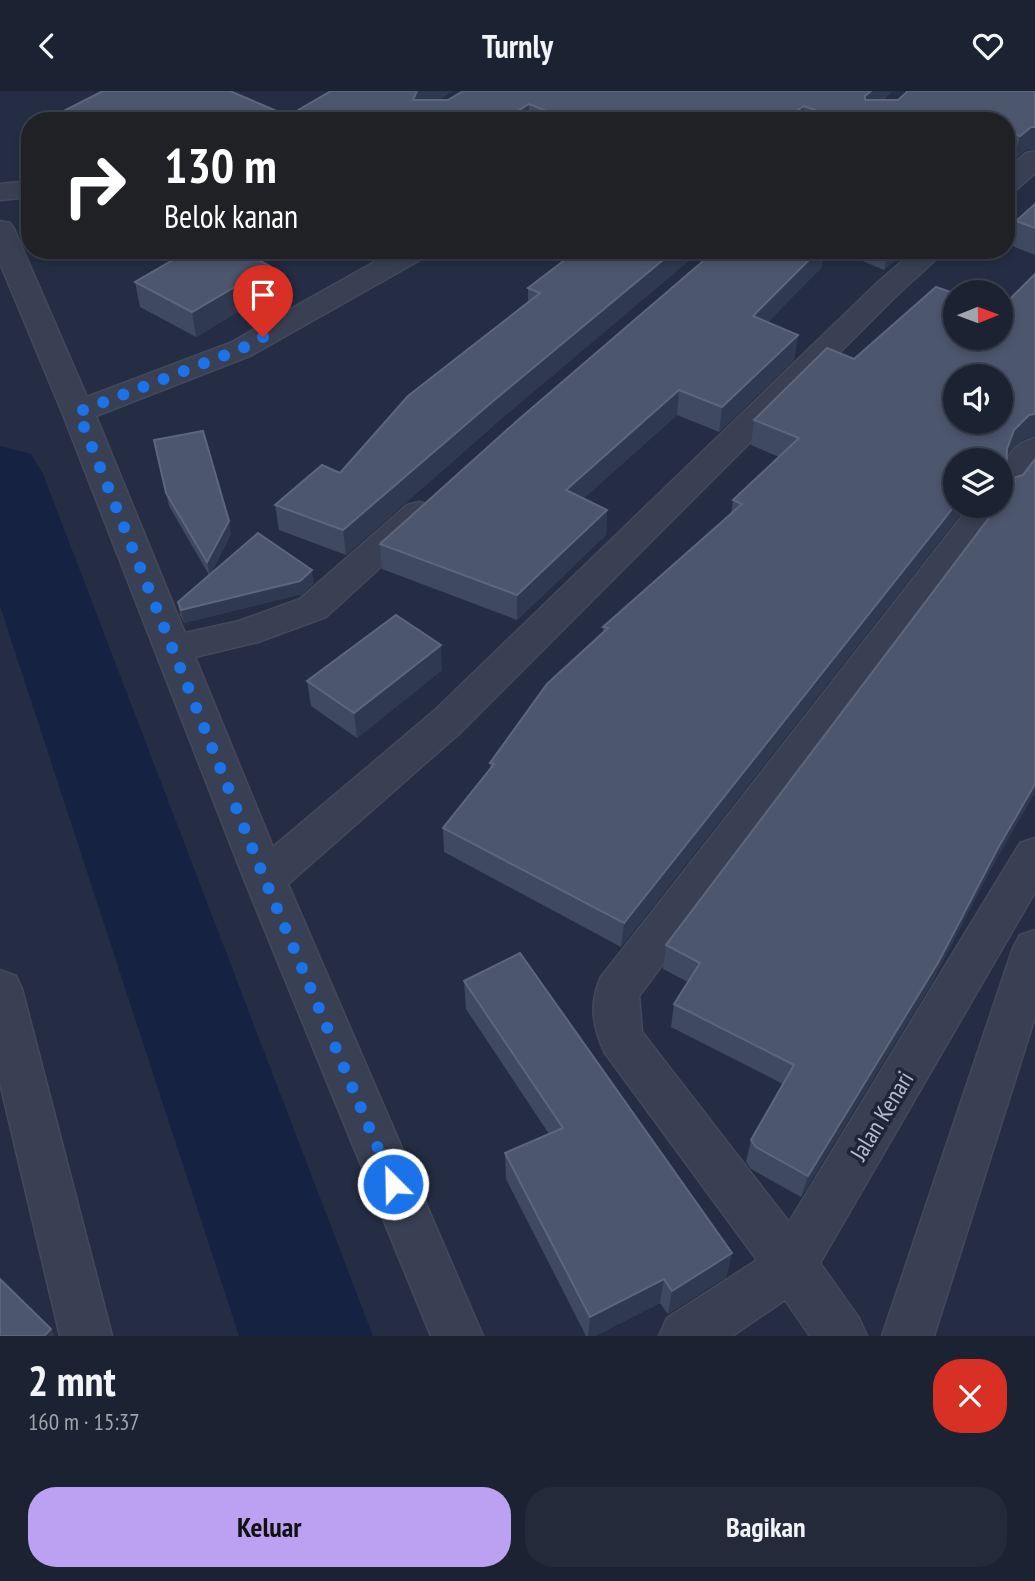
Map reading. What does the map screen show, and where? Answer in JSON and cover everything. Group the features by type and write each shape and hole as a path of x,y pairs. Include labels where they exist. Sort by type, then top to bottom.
{"street":[{"path":"1015,176 1035,159"},
{"path":"0,192 21,190"},
{"path":"0,229 78,412 265,880 457,1336"},
{"path":"78,412 241,349 401,259"},
{"path":"265,880 448,721 885,291 922,259"},
{"path":"1013,475 1035,448"},
{"path":"173,649 245,633 313,608 444,491"},
{"path":"841,1336 621,1039 615,1011 617,991 978,518"},
{"name":"Jalan Kenari","path":"685,1336 749,1296 791,1265 1035,855"},
{"path":"908,1336 1035,948"},
{"path":"0,989 86,1336"}],"building":[{"path":"103,91 230,91 279,112 62,112"},
{"path":"331,91 417,91 413,100 448,100 463,91 871,91 865,96 865,100 898,100 908,91 1035,91 1035,127 1020,136 1015,134 1015,112 820,112 804,106 795,112 549,112 529,104 516,112 295,112"},
{"path":"1035,204 1035,228 1016,221"},
{"path":"175,259 256,259 270,266 192,312 135,282"},
{"path":"566,259 664,259 343,530 275,505 322,465 340,473 408,396 540,293 528,288"},
{"path":"706,259 810,259 753,316 798,335 722,407 679,390 566,490 607,510 517,595 380,544 518,420"},
{"path":"1035,274 1035,414 1029,415 1013,433 1013,364 943,364 943,434 1013,434 1007,448 943,448 945,518 624,923 443,828 494,764 490,763 547,684 608,628 603,627 742,504 733,500 799,438 754,420 827,348 854,359 936,287 943,289 943,350 1013,350 1013,296"},
{"path":"203,431 229,521 207,562 166,493 154,440"},
{"path":"1035,459 1035,784 939,961 808,1176 756,1147 751,1140 794,1065 674,1004 700,963 666,945 989,518 1013,518 1013,478 1023,475"},
{"path":"258,533 312,570 300,581 181,610 178,602"},
{"path":"396,615 441,645 354,713 307,681"},
{"path":"520,953 732,1253 672,1291 664,1279 590,1317 505,1153 563,1128 464,981"},
{"path":"0,1279 51,1329 44,1336 0,1336"}],"waterway":[{"path":"0,474 306,1336"}],"route":[{"path":"263,337 241,349 78,412 265,880 393,1184"}]}
